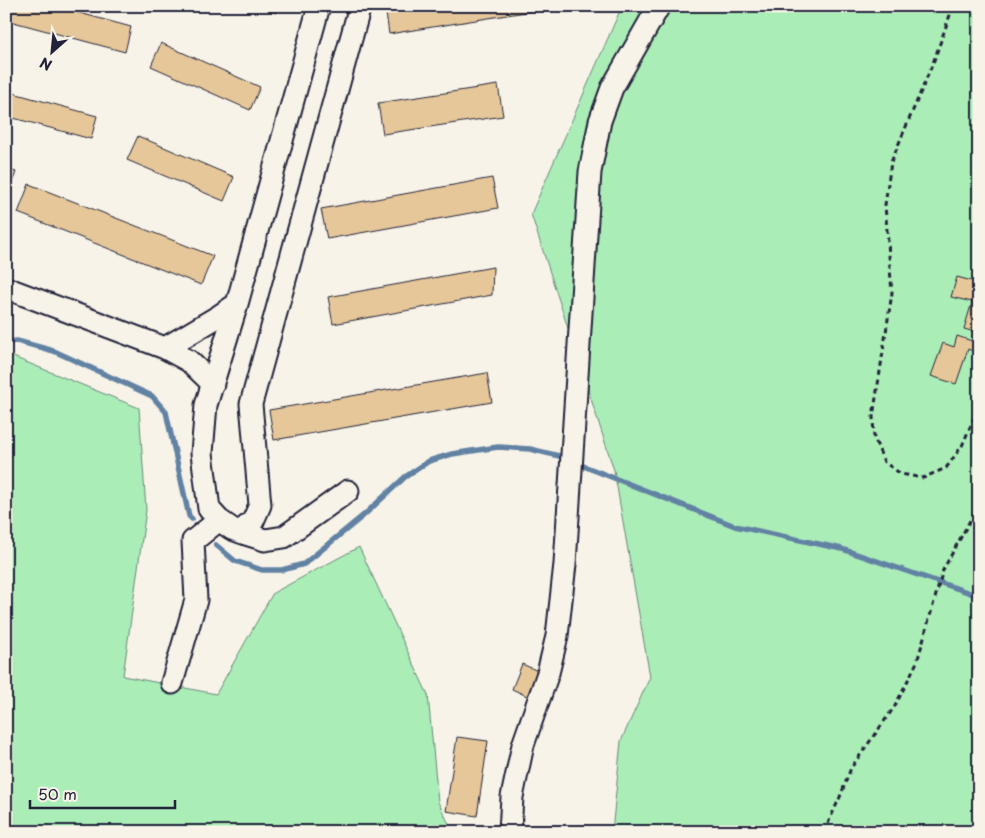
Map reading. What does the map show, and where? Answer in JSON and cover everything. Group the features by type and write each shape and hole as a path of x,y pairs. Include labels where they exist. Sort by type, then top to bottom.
{"street":[{"path":"319,6 237,304 206,405 202,453 209,509 219,520 232,528 265,540 284,537 348,491"},
{"path":"240,532 253,521 260,505 251,404 360,6"},
{"path":"510,832 512,797 523,745 548,673 557,636 565,564 590,172 600,121 612,88 659,6"},
{"path":"6,288 165,348 189,361 213,384"},
{"path":"165,348 237,304"},
{"path":"172,683 196,600 193,541 219,520"}],"path":[{"path":"952,6 933,63 891,162 885,205 892,293 873,417 874,438 884,462 901,474 923,478 946,468 962,446 979,406"},
{"path":"824,832 852,768 895,706 917,662 943,570 979,504"}],"green space":[{"path":"622,6 979,6 979,832 612,832 621,741 650,677 614,470 531,214"},
{"path":"6,354 139,408 146,510 123,676 216,694 273,593 359,547 428,695 438,802 453,832 6,832"}],"building":[{"path":"6,6 54,6 131,27 125,52 6,20"},
{"path":"258,6 278,6 276,13"},
{"path":"385,6 563,6 389,34"},
{"path":"161,43 260,87 250,110 151,66"},
{"path":"498,85 503,116 383,134 378,103"},
{"path":"6,91 97,116 91,139 6,116"},
{"path":"138,136 234,177 224,201 127,160"},
{"path":"6,169 16,172 6,200"},
{"path":"492,178 498,208 327,239 321,209"},
{"path":"29,184 213,256 201,285 18,213"},
{"path":"493,267 492,295 333,324 328,297"},
{"path":"957,277 979,283 979,333 964,329 972,302 951,297"},
{"path":"957,336 978,343 975,352 968,349 956,384 931,376 943,343 954,347"},
{"path":"487,373 492,402 274,440 269,410"},
{"path":"522,664 538,671 527,696 512,689"},
{"path":"457,737 488,741 477,816 446,811"}],"waterway":[{"path":"6,342 17,341 54,351 152,396 166,412 189,516 192,519"},
{"path":"216,545 235,561 262,570 282,570 304,564 364,515 405,477 429,461 452,454 498,447 530,449 567,459"},
{"path":"576,463 735,526 842,549 979,596"}]}
